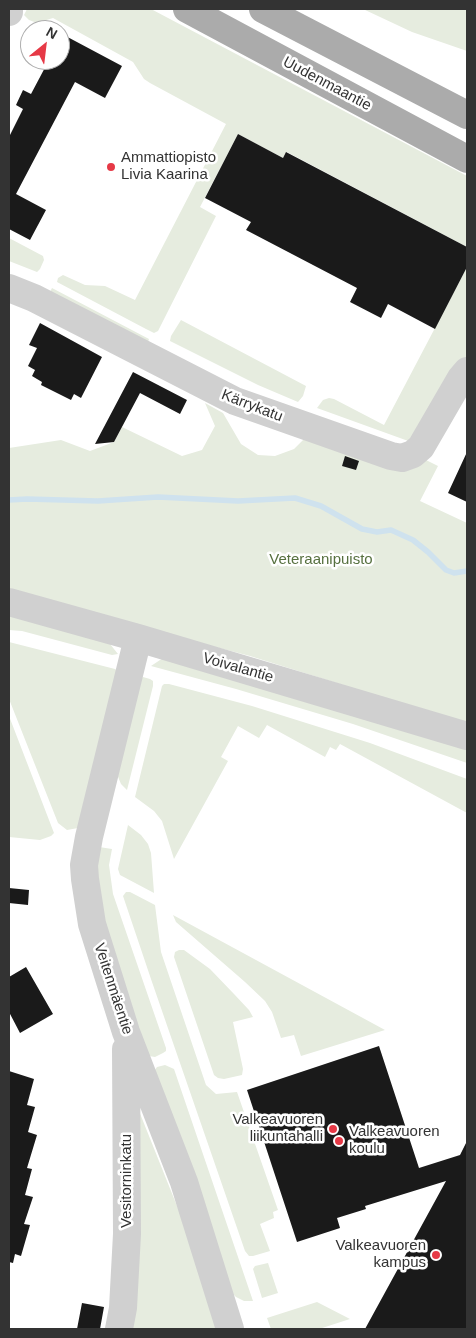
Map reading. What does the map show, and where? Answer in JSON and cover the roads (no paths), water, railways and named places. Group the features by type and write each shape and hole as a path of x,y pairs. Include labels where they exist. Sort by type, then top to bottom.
{"main road":[{"name":"Uudenmaantie","path":"186,9 464,150"},
{"path":"263,9 467,115"}],"street":[{"name":"Kärrykatu","path":"9,288 34,298 235,401 391,456 402,458 413,454 421,447 467,370"},
{"name":"Voivalantie","path":"9,602 138,638 467,736"},
{"name":"Veitenmäentie","path":"138,638 89,837 84,865 85,879 92,924 126,1032 184,1182 230,1329"},
{"name":"Vesitorninkatu","path":"119,1329 123,1308 127,1234 126,1032"}],"waterway":[{"path":"9,500 98,501 158,497 238,501 295,498 321,506 362,529 377,532 391,530 413,540 446,570 454,573 467,571"}],"place":[{"name":"Ammattiopisto Livia Kaarina","path":"111,167"},
{"name":"Valkeavuoren liikuntahalli","path":"333,1129"},
{"name":"Valkeavuoren koulu","path":"339,1141"},
{"name":"Valkeavuoren kampus","path":"436,1255"}],"park label":[{"name":"Veteraanipuisto","path":"321,560"}]}
